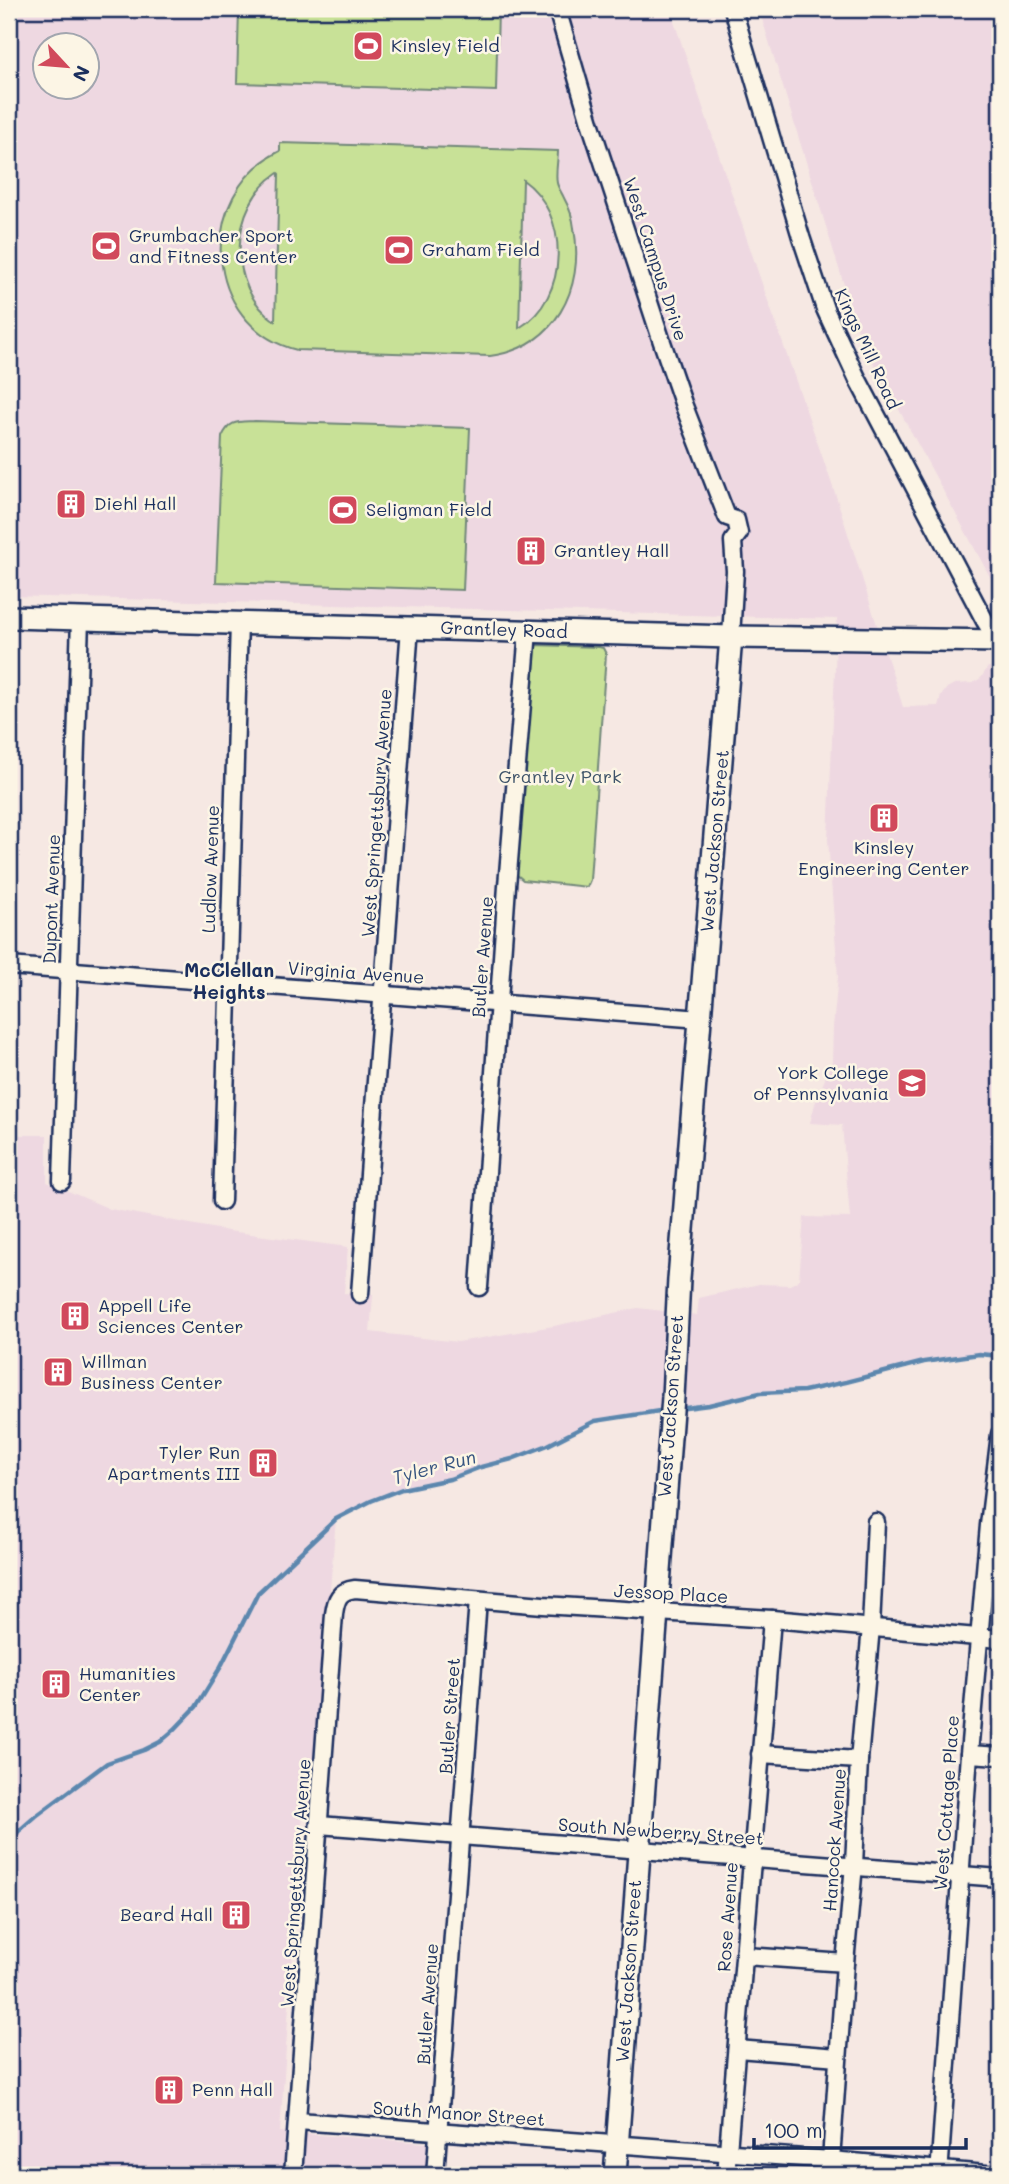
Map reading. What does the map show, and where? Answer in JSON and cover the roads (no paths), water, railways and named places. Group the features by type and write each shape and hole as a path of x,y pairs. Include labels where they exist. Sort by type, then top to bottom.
{"street":[{"name":"West Campus Drive","path":"557,9 590,122 659,332 727,517 722,526 725,537 733,541 735,571 731,637"},
{"name":"Kings Mill Road","path":"733,9 801,237 829,319 857,378 999,643"},
{"name":"Grantley Road","path":"9,617 999,643"},
{"name":"Dupont Avenue","path":"62,1181 80,618"},
{"name":"Ludlow Avenue","path":"222,1201 239,623"},
{"name":"West Springettsbury Avenue","path":"360,1294 410,628"},
{"name":"Butler Avenue","path":"479,1287 528,631"},
{"name":"West Jackson Street","path":"615,2175 673,1397 679,1279 731,637"},
{"name":"Virginia Avenue","path":"9,966 701,1018"},
{"name":"West Cottage Place","path":"939,2172 970,1754 989,1525 1000,1434"},
{"name":"Hancock Avenue","path":"831,2160 871,1627 876,1522"},
{"name":"Jessop Place","path":"340,1594 355,1589 478,1600 772,1619 1000,1639"},
{"name":"West Springettsbury Avenue","path":"293,2175 334,1614 335,1602 340,1594"},
{"name":"Butler Street","path":"460,1835 478,1600"},
{"name":"Rose Avenue","path":"726,2175 772,1619"},
{"path":"760,1754 859,1760"},
{"path":"970,1754 1000,1756"},
{"name":"South Newberry Street","path":"319,1825 1000,1878"},
{"name":"Butler Avenue","path":"435,2175 460,1835"},
{"path":"745,1956 845,1963"},
{"path":"737,2049 838,2057"},
{"name":"South Manor Street","path":"298,2121 831,2160 939,2172 997,2175"},
{"path":"776,2175 778,2157"}],"waterway":[{"name":"Tyler Run","path":"678,1409 760,1393 804,1391 924,1362 979,1354 1000,1356"},
{"name":"Tyler Run","path":"9,1842 36,1816 107,1763 144,1750 160,1742 175,1729 196,1707 220,1668 258,1593 336,1519 402,1489 450,1479 512,1459 548,1445 595,1421 666,1410"}],"place":[{"name":"Kinsley Field","path":"368,46"},
{"name":"Grumbacher Sport and Fitness Center","path":"106,246"},
{"name":"Graham Field","path":"399,250"},
{"name":"Diehl Hall","path":"71,504"},
{"name":"Seligman Field","path":"343,510"},
{"name":"Grantley Hall","path":"531,551"},
{"name":"Kinsley Engineering Center","path":"884,818"},
{"name":"York College of Pennsylvania","path":"912,1083"},
{"name":"Appell Life Sciences Center","path":"75,1316"},
{"name":"Willman Business Center","path":"58,1372"},
{"name":"Tyler Run Apartments III","path":"263,1463"},
{"name":"Humanities Center","path":"56,1684"},
{"name":"Beard Hall","path":"236,1915"},
{"name":"Penn Hall","path":"169,2090"}],"district":[{"name":"McClellan Heights","path":"229,981"}],"park label":[{"name":"Grantley Park","path":"560,777"}]}
